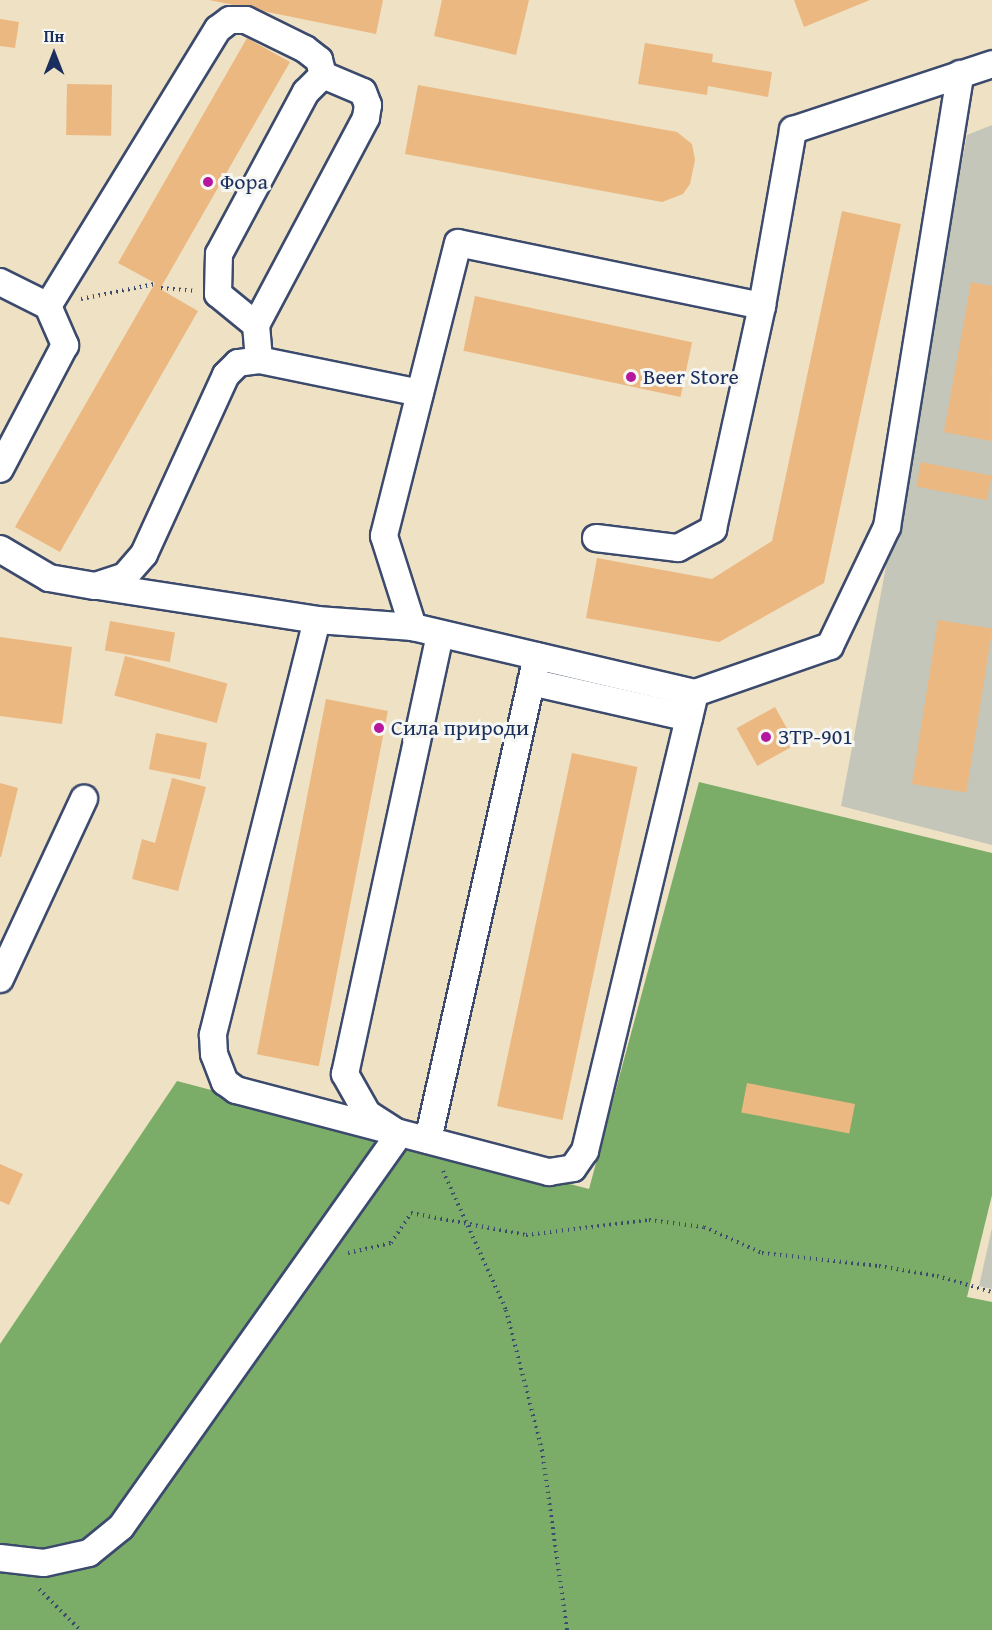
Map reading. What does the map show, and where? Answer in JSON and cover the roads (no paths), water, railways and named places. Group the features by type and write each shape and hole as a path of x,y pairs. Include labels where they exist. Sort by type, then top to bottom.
{"street":[{"path":"48,306 218,29 230,20 246,20 305,49 319,60 323,75"},
{"path":"596,538 678,548 713,530 762,306 793,130 992,64"},
{"path":"0,549 49,578 317,620 412,627 695,693 830,646 887,527 960,74"},
{"path":"256,326 218,294 219,254 306,92 323,75"},
{"path":"259,360 256,326 366,118 368,105 363,92 323,75"},
{"path":"412,627 384,536 458,243 762,306"},
{"path":"0,282 48,306 65,345 0,469"},
{"path":"95,586 124,576 144,554 226,375 238,363 259,360 420,393"},
{"path":"317,620 213,1035 214,1054 225,1082 236,1090 549,1172 561,1173 580,1160 599,1095 695,693"},
{"path":"399,1134 367,1113 345,1074 440,635"},
{"path":"428,1140 537,656"},
{"path":"531,682 689,718"},
{"path":"0,979 84,799"},
{"path":"0,1558 44,1563 89,1554 121,1527 399,1134"}],"place":[{"name":"Фора","path":"208,182"},
{"name":"Beer Store","path":"631,377"},
{"name":"Сила природи","path":"379,728"},
{"name":"ЗТР-901","path":"766,737"}]}
